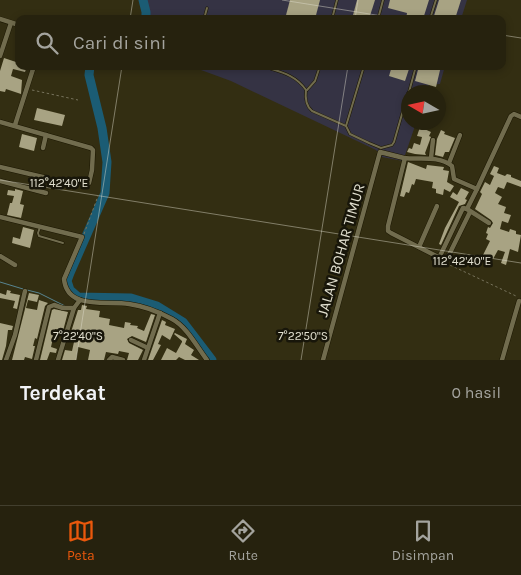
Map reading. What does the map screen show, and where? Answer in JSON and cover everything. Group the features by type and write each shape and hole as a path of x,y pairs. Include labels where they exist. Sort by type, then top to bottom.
{"street":[{"path":"0,19 15,24"},
{"path":"0,56 11,23"},
{"path":"15,125 33,70"},
{"path":"405,158 388,229 390,233 446,261 511,116 514,114 521,117"},
{"path":"0,122 89,147 93,150 89,183"},
{"path":"43,148 46,135"},
{"path":"449,163 460,135"},
{"path":"431,158 433,140"},
{"path":"380,150 405,158 431,158 449,163 452,167 454,179 477,189"},
{"name":"JALAN BOHAR TIMUR","path":"323,360 380,150"},
{"path":"0,167 47,178"},
{"path":"0,181 46,193"},
{"path":"419,248 437,206"},
{"path":"439,258 463,208 489,223"},
{"path":"0,217 82,237 64,279 68,290 78,300 132,304 160,313 178,323 206,360"},
{"path":"0,256 15,266"},
{"path":"6,360 25,291"},
{"path":"58,360 78,300"},
{"path":"502,360 519,302"},
{"path":"36,360 50,307 54,305 67,309 74,308"},
{"path":"144,360 160,313"},
{"path":"130,340 148,348"},
{"path":"109,360 114,357 123,360"}],"lane":[{"path":"333,15 337,0"},
{"path":"379,15 383,0"},
{"path":"431,15 436,0"},
{"path":"205,15 207,8"},
{"path":"274,70 290,75 300,82 306,90 308,108 346,126 350,134 380,150 392,145 401,119"},
{"path":"306,90 315,81 319,70"},
{"path":"346,126 363,70"},
{"path":"411,85 415,70"},
{"path":"40,226 39,236 63,243"}],"path":[{"path":"27,88 78,100"},
{"path":"82,237 98,196"},
{"path":"446,261 452,266 516,296 519,298 519,302"}],"shaded area":[{"path":"142,0 467,0 462,15 142,15 145,8"},
{"path":"201,70 444,70 440,84 401,85 401,130 414,130 403,161 382,157 376,150 231,81"}],"building":[{"path":"290,0 320,0 316,15 286,15"},
{"path":"357,0 375,0 370,15 353,15"},
{"path":"390,0 429,0 424,15 407,15 407,13 388,8"},
{"path":"439,0 461,0 456,15 434,15"},
{"path":"4,58 15,62 15,70 13,69 11,76 22,80 21,94 6,89 5,92 0,91 0,71"},
{"path":"391,70 409,70 405,81 389,76"},
{"path":"418,70 440,70 436,85 415,81"},
{"path":"37,108 65,115 62,126 34,120"},
{"path":"419,130 431,132 426,155 407,152 409,148 412,149 414,143 420,145 422,137 417,136"},
{"path":"441,130 445,132 444,134 455,138 449,152 445,152 443,157 435,155 437,139"},
{"path":"22,134 37,138 34,151 19,147"},
{"path":"408,162 426,169 427,165 444,167 443,170 449,171 447,182 454,186 450,192 444,189 443,195 436,193 436,189 432,188 433,182 416,179 409,193 406,192 404,197 400,196"},
{"path":"494,166 499,168 497,173 505,176 507,174 511,175 511,177 521,181 521,187 507,182 504,189 498,187 495,193 502,197 498,204 506,207 504,213 511,215 508,223 502,221 500,229 509,232 510,229 516,231 516,234 521,235 518,252 510,249 506,265 501,263 505,252 498,250 493,259 483,255 490,241 486,239 488,234 486,233 488,227 490,228 493,223 475,209 485,182 490,185 494,176 490,174"},
{"path":"461,188 469,192 465,199 467,200 465,204 459,206 441,245 439,244 445,228 459,202 450,197 453,192 457,195"},
{"path":"15,189 23,191 20,204 24,205 21,218 7,215 14,196 7,195 8,190 15,191"},
{"path":"23,227 34,230 30,248 12,243 13,237 20,239"},
{"path":"7,290 11,291 10,293 20,295 17,309 13,308 15,301 0,298 0,293 6,295"},
{"path":"29,293 39,295 37,302 28,300 26,308 37,310 39,300 48,303 45,306 37,339 35,338 32,359 25,357 24,360 12,360"},
{"path":"82,305 87,306 86,309 100,311 99,317 110,319 109,325 124,328 125,322 131,323 130,325 138,326 137,328 144,331 151,314 155,315 146,342 132,336 127,339 129,343 143,350 138,360 127,360 129,353 119,351 118,354 106,352 104,360 88,360 90,350 78,347 76,360 62,360 65,350 72,351 76,333 71,332 78,310 81,310"},
{"path":"52,310 68,312 63,331 55,329 51,347 57,349 56,353 50,352 47,360 40,360"},
{"path":"162,320 166,322 165,325 175,329 170,340 162,335 158,344 161,345 153,360 148,360"},
{"path":"0,323 13,326 12,330 8,330 2,360 0,360"},
{"path":"175,333 187,339 185,344 194,350 191,355 199,360 185,360 179,357 176,360 161,360 167,348 176,353 182,342"}],"waterway":[{"path":"143,0 146,15"},
{"path":"90,70 107,162 105,193 67,281 70,290 78,297 131,298 157,306 183,322 212,360"},
{"path":"0,282 23,289"},
{"path":"27,290 39,293 65,306"}]}
